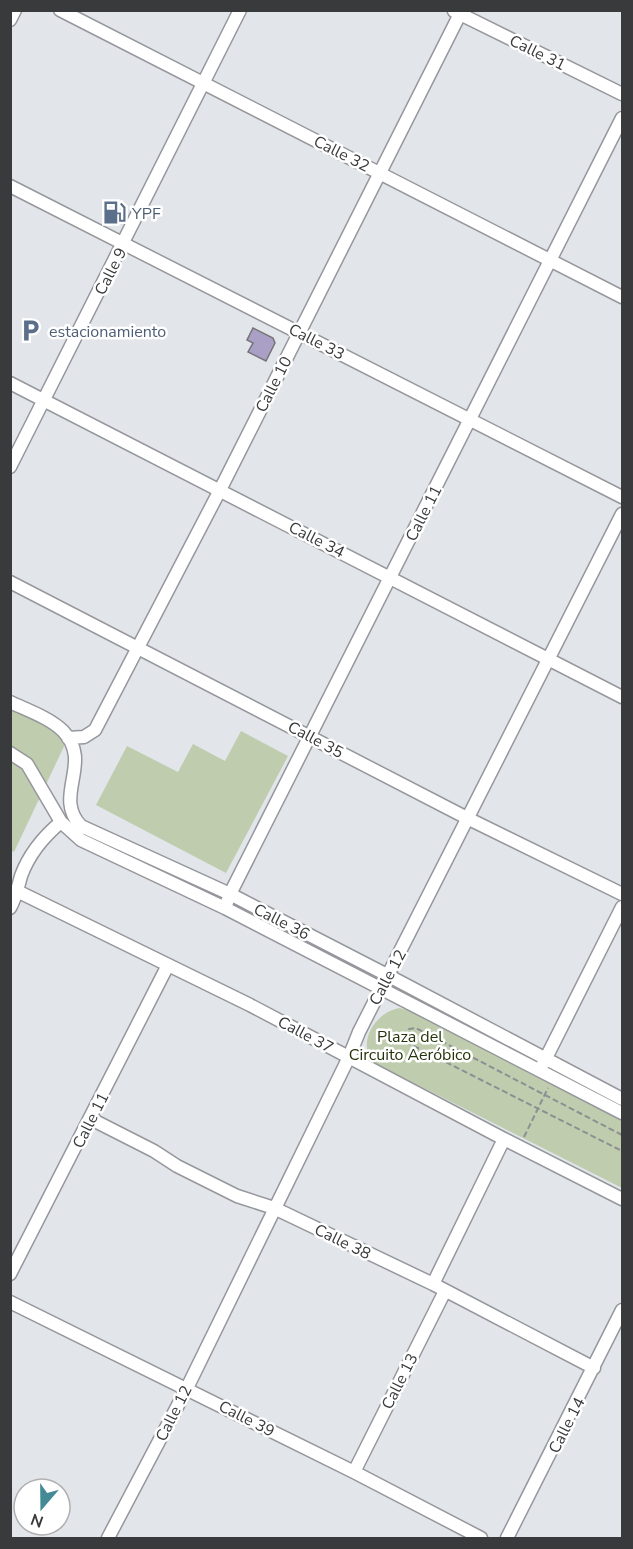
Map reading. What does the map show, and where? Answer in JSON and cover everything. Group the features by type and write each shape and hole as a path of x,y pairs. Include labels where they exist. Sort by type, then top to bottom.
{"street":[{"path":"10,20 15,10"},
{"name":"Calle 32","path":"60,10 622,297"},
{"name":"Calle 9","path":"10,466 240,10"},
{"name":"Calle 31","path":"458,12 622,94"},
{"name":"Calle 10","path":"69,738 84,737 95,730 220,490 380,173 458,12"},
{"name":"Calle 11","path":"225,908 230,894 622,118"},
{"name":"Calle 33","path":"10,186 622,497"},
{"name":"Calle 34","path":"10,383 622,697"},
{"name":"Calle 12","path":"108,1539 187,1388 381,988 550,660 622,514"},
{"name":"Calle 35","path":"10,582 469,819 622,894"},
{"path":"10,702 48,721 61,729 69,738"},
{"name":"Calle 36","path":"69,738 75,760 69,808 73,818 81,826 230,894 389,975 542,1065 553,1077 622,1113"},
{"name":"Calle 36","path":"10,753 27,764 61,822 81,840 225,908 381,988 542,1065 622,1099"},
{"path":"10,908 22,873 37,846 61,822"},
{"name":"Calle 37","path":"17,891 349,1057 622,1199"},
{"path":"542,1065 622,907"},
{"name":"Calle 11","path":"10,1274 168,965"},
{"name":"Calle 38","path":"91,1119 237,1196 274,1208 433,1284 594,1368"},
{"path":"433,1284 504,1139"},
{"name":"Calle 13","path":"354,1472 445,1291"},
{"name":"Calle 39","path":"10,1302 354,1472 481,1539"},
{"name":"Calle 14","path":"507,1539 622,1310"}],"path":[{"path":"622,1135 416,1028 406,1032 408,1043 622,1152"},
{"path":"519,1146 553,1077"}],"green space":[{"path":"10,702 68,738 14,852 10,850"},
{"path":"241,731 288,756 226,873 96,805 127,746 178,772 193,744 225,761"},
{"name":"Plaza del Circuito Aeróbico","path":"400,1008 413,1012 622,1120 622,1188 374,1063 367,1046 371,1029 384,1015"}],"building":[{"path":"253,328 273,338 275,343 266,361 248,352 253,343 247,340"}],"place":[{"name":"YPF","path":"114,213"},
{"name":"estacionamiento","path":"31,331"}]}
